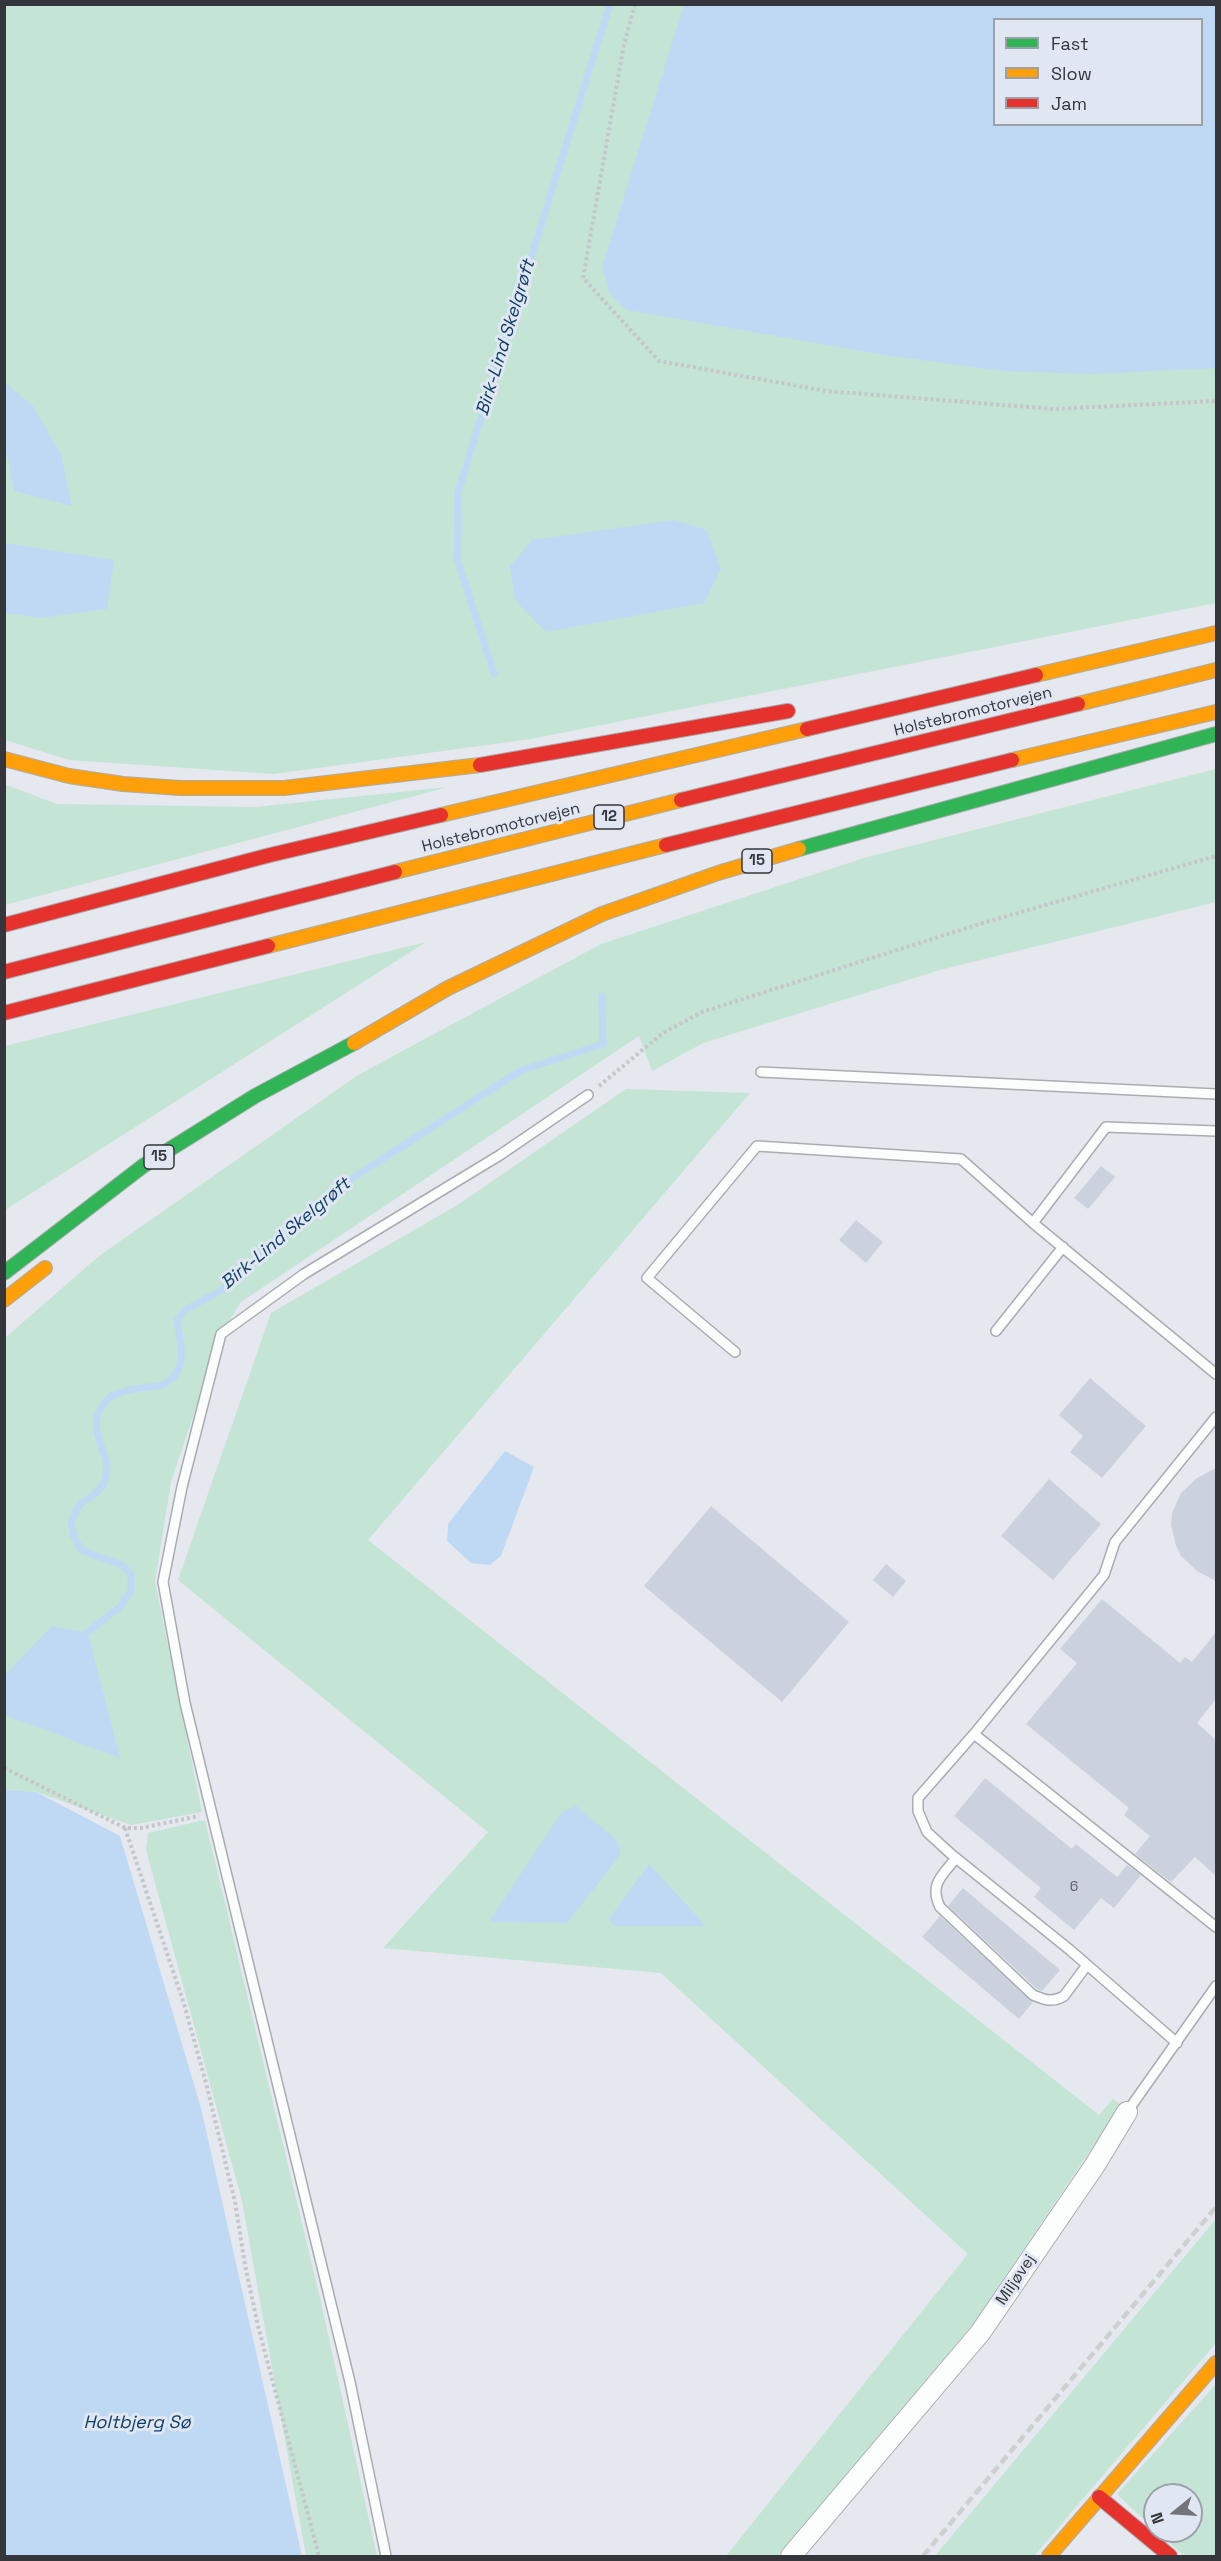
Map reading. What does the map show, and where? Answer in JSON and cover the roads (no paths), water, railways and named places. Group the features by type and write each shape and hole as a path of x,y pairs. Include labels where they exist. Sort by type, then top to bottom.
{"main road":[{"path":"4,926 282,852 1216,633"},
{"path":"955,680 1135,651"},
{"name":"Holstebromotorvejen","path":"4,972 582,824 1216,670"},
{"path":"4,759 69,776 123,784 180,788 284,788 501,763 802,709"},
{"path":"4,1013 806,810 1216,712"},
{"name":"15","path":"4,1273 143,1166 255,1096 326,1060 448,988 602,914 718,873 837,837 1216,734"},
{"path":"244,1120 326,1060"},
{"path":"4,1300 59,1257"},
{"path":"1050,2556 1216,2363"},
{"path":"1099,2497 1170,2556"}],"street":[{"name":"Miljøvej","path":"791,2556 980,2333 1095,2165 1127,2112"}],"lane":[{"path":"761,1072 1216,1094"},
{"path":"386,2556 350,2382 185,1703 163,1582 182,1487 221,1334 304,1274 500,1155 588,1095"},
{"path":"1033,1223 1106,1127 1216,1131"},
{"path":"735,1352 646,1278 757,1146 961,1159 1033,1223 1216,1374"},
{"path":"996,1332 1063,1247"},
{"path":"1177,2043 927,1832 918,1811 918,1798 974,1734 1104,1575 1115,1542 1216,1417"},
{"path":"974,1734 1216,1927"},
{"path":"956,1858 936,1884 935,1897 940,1906 1033,1995 1052,2002 1058,2000 1064,1996 1087,1965"},
{"name":"Miljøvej","path":"1127,2112 1216,1986"}],"water":[{"path":"684,5 1216,5 1216,368 1093,374 1003,371 884,355 627,310 611,296 602,267"},
{"path":"5,383 32,405 61,454 72,506 14,491 5,451"},
{"path":"674,520 707,530 721,569 704,603 546,632 515,600 510,566 532,540"},
{"path":"4,543 114,560 107,609 41,618 5,613"},
{"path":"505,1451 534,1467 501,1556 490,1565 471,1563 447,1541 448,1524"},
{"path":"52,1626 88,1633 120,1758 5,1715 5,1675"},
{"name":"Holtbjerg Sø","path":"5,1790 36,1792 120,1836 201,2108 302,2556 5,2556"},
{"path":"576,1806 617,1840 621,1854 567,1923 489,1922 562,1812"},
{"path":"649,1864 706,1926 614,1926 609,1919"}],"waterway":[{"name":"Birk-Lind Skelgrøft","path":"494,674 457,558 458,492 610,4"},
{"name":"Birk-Lind Skelgrøft","path":"81,1637 120,1607 131,1591 131,1574 122,1565 81,1550 74,1537 71,1520 79,1507 98,1491 105,1479 105,1458 96,1429 100,1409 109,1398 115,1395 134,1389 161,1385 170,1380 176,1374 181,1357 177,1321 185,1310 222,1290 351,1179 520,1071 603,1044 602,996"}],"railway":[{"path":"923,2556 1216,2207"}]}
